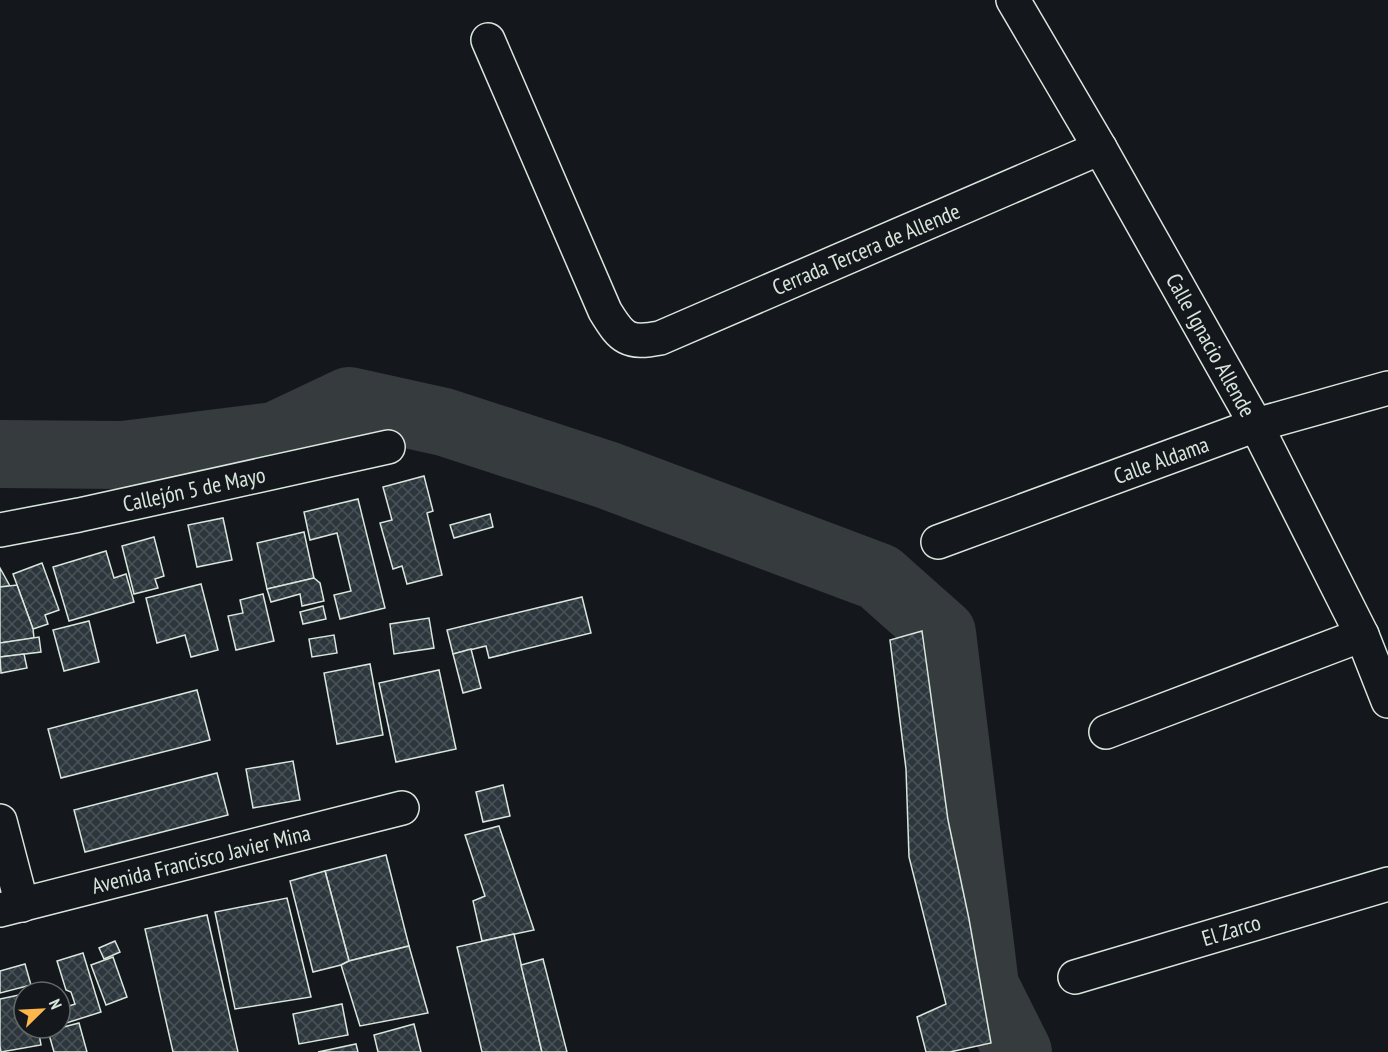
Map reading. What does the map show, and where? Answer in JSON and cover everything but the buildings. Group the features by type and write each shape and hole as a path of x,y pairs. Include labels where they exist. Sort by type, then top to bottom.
{"street":[{"name":"Calle Ignacio Allende","path":"1013,0 1100,148 1256,425 1362,635 1388,701"},
{"name":"Cerrada Tercera de Allende","path":"488,40 605,311 616,330 629,339 643,341 660,338 1100,148"},
{"name":"Calle Aldama","path":"938,542 1256,425 1388,388"},
{"name":"Callejón 5 de Mayo","path":"0,530 79,515 388,447"},
{"path":"1106,732 1362,635"},
{"name":"Avenida Francisco Javier Mina","path":"11,908 402,808"},
{"path":"0,820 11,908"},
{"name":"El Zarco","path":"1075,977 1388,884"}],"waterway":[{"path":"0,454 123,455 275,436 349,401 444,422 607,475 879,577 942,633 985,986 1018,1052"}]}
